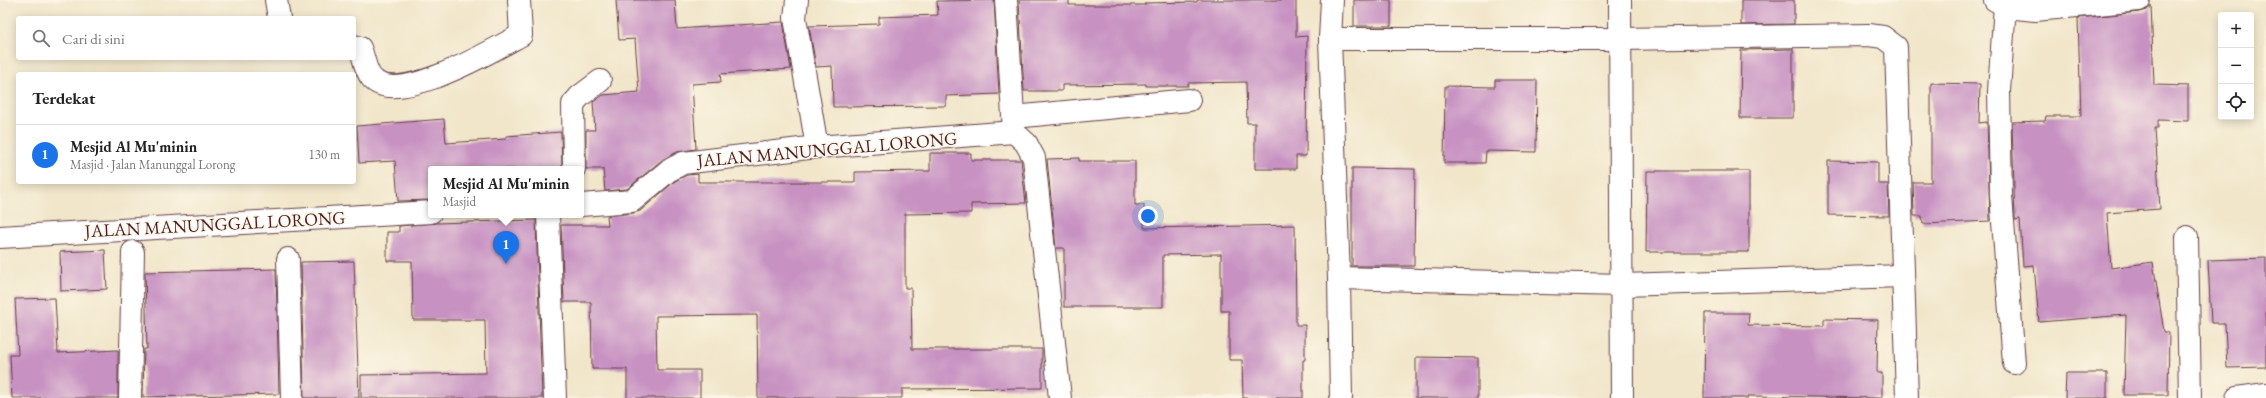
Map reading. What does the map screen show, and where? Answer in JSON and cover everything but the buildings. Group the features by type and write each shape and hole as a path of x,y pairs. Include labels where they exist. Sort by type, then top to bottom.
{"street":[{"path":"276,0 279,16"},
{"path":"356,47 360,48 370,77 379,84 390,86 413,84 453,70 521,35 519,0"},
{"path":"797,0 795,18 817,147"},
{"path":"1006,0 1014,124 1034,158 1060,398"},
{"path":"1332,0 1330,39 1339,278 1341,398"},
{"path":"1620,0 1623,285 1622,398"},
{"path":"2014,363 2001,188 1999,90 2000,3 2035,10 2139,0"},
{"path":"1330,39 1621,39 1869,35 1883,37 1896,47 1907,398"},
{"path":"574,166 573,104 580,96 600,81"},
{"name":"JALAN MANUNGGAL LORONG","path":"584,205 632,201 668,171 683,163 1014,124 1190,100"},
{"name":"JALAN MANUNGGAL LORONG","path":"0,237 428,212"},
{"path":"548,218 555,398"},
{"path":"2187,237 2190,398"},
{"path":"130,398 133,252"},
{"path":"288,259 292,398"},
{"path":"1339,278 1623,285 1902,276"},
{"path":"2236,398 2266,394"}],"place":[{"name":"Mesjid Al Mu'minin","path":"506,264"}]}
